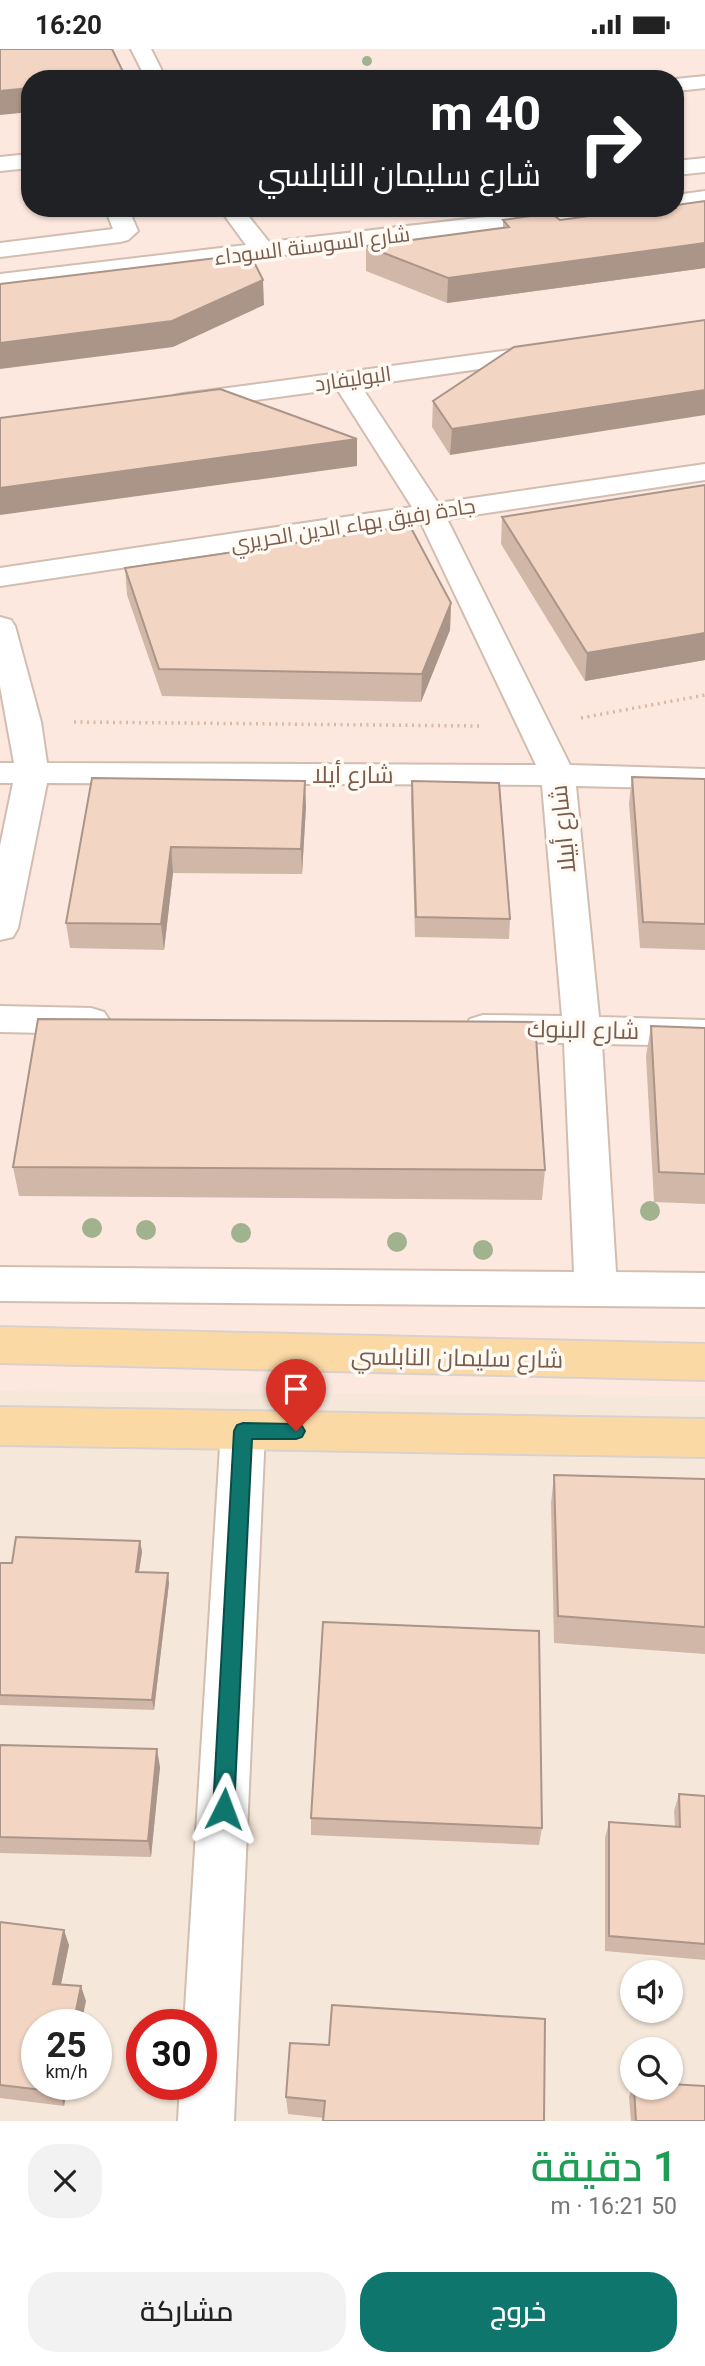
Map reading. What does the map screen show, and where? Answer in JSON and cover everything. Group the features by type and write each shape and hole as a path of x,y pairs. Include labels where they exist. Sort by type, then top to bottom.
{"main road":[{"name":"شارع سليمان النابلسي","path":"0,1345 705,1363"},
{"path":"0,1426 705,1438"}],"street":[{"path":"141,49 152,70"},
{"path":"684,84 705,82"},
{"path":"0,164 21,162"},
{"path":"684,168 705,165"},
{"path":"684,201 705,198"},
{"path":"0,250 120,235 126,231 121,217"},
{"path":"216,217 222,229 226,256"},
{"path":"237,217 264,252"},
{"name":"شارع السوسنة السوداء","path":"0,281 550,217"},
{"name":"البوليفارد","path":"165,404 571,349"},
{"name":"شارع أبيلا","path":"344,380 430,513 558,775 582,1030 597,1290"},
{"name":"جادة رفيق بهاء الدين الحريري","path":"0,577 705,472"},
{"path":"0,626 25,722 16,773 0,928"},
{"name":"شارع أيلا","path":"16,773 558,775 705,779"},
{"path":"0,1019 125,1021"},
{"name":"شارع البنوك","path":"444,1027 705,1033"},
{"path":"0,1284 705,1290"},
{"path":"206,2121 243,1431"}],"path":[{"path":"25,722 536,726 705,695"}],"shaded area":[{"path":"0,49 705,49 705,2121 0,2121"},
{"path":"0,49 705,49 705,1396 0,1391"}],"building":[{"path":"0,49 112,49 122,70 21,70 21,89 0,91"},
{"path":"705,201 705,243 448,278 366,246 509,227 503,220 524,217 556,217 560,220 582,217 684,217 684,204"},
{"path":"250,254 263,280 172,321 0,343 0,284"},
{"path":"705,320 705,390 452,429 433,401 514,347"},
{"path":"220,389 357,439 0,488 0,418"},
{"path":"705,485 705,633 587,653 502,517"},
{"path":"410,526 451,603 422,674 159,669 125,568"},
{"path":"632,777 705,779 705,924 643,922"},
{"path":"92,778 305,781 301,849 171,847 161,924 66,923"},
{"path":"412,781 499,783 510,919 416,917"},
{"path":"38,1019 535,1022 545,1170 13,1167"},
{"path":"651,1026 705,1028 705,1174 659,1172"},
{"path":"554,1475 705,1479 705,1627 558,1616"},
{"path":"16,1537 140,1541 136,1572 168,1573 152,1700 0,1695 0,1563 12,1563"},
{"path":"323,1622 539,1631 542,1828 311,1818"},
{"path":"0,1745 157,1749 148,1841 0,1837"},
{"path":"679,1794 705,1796 705,1944 609,1936 609,1822 680,1827"},
{"path":"0,1922 64,1930 53,1984 81,1986 76,2009 21,2009 21,2087 0,2085"},
{"path":"332,2005 545,2019 544,2121 323,2121 325,2101 286,2097 290,2043 329,2045"},
{"path":"683,2085 705,2086 705,2121 636,2121 635,2100 683,2100"}],"route":[{"path":"224,1809 243,1431 296,1431"}]}
